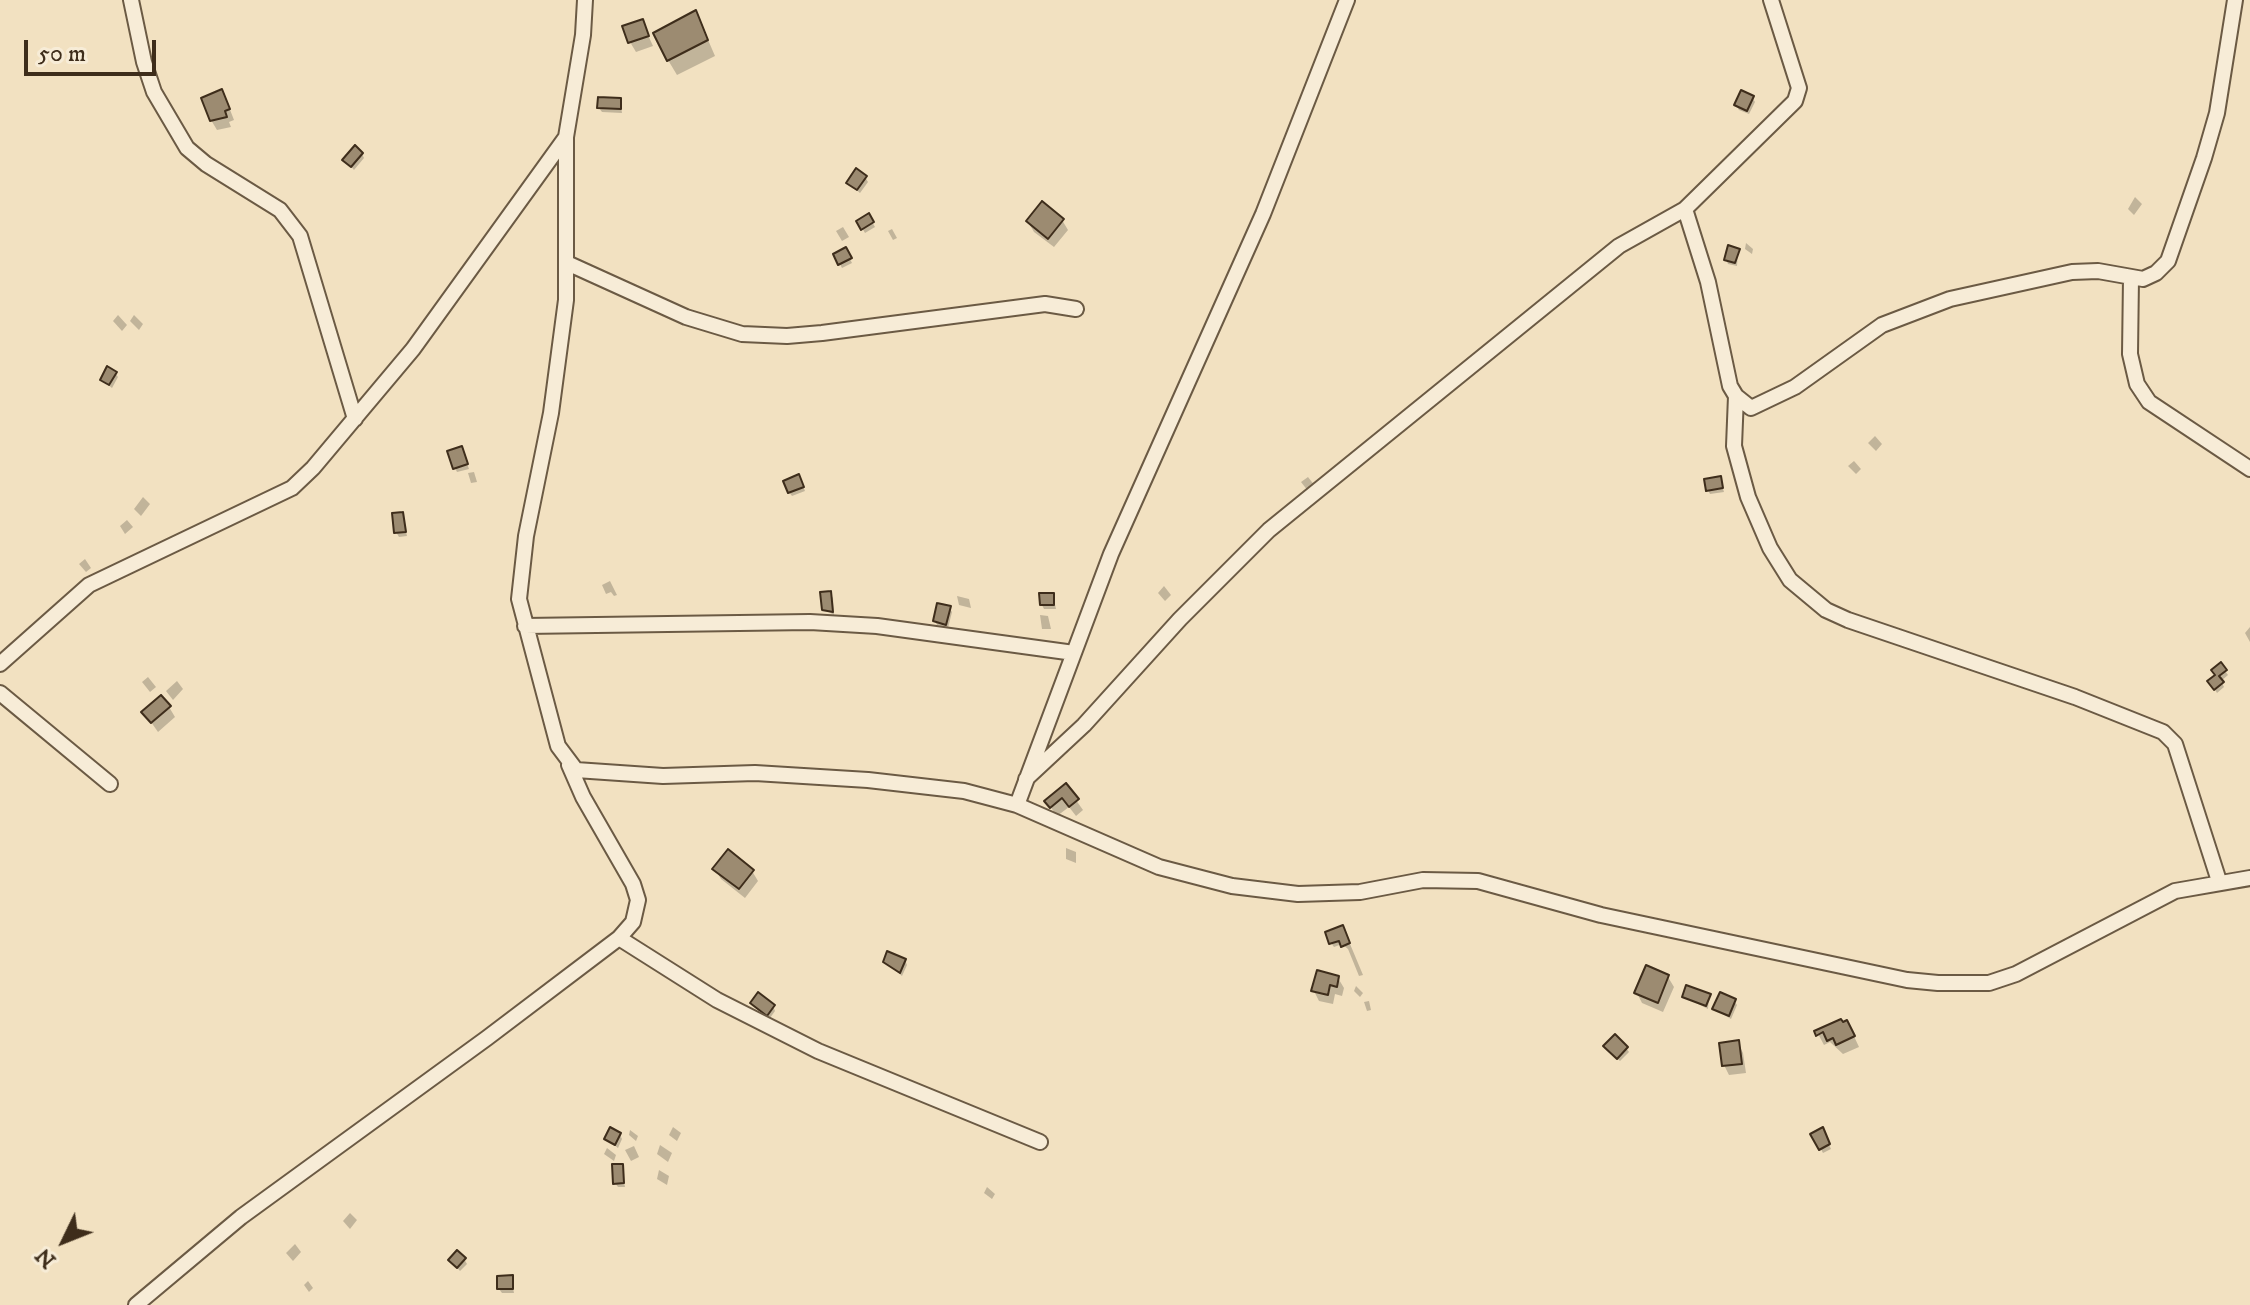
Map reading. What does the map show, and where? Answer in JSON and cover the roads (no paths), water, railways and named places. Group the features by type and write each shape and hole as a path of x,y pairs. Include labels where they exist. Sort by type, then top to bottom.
{"street":[{"path":"131,0 144,62 154,92 187,148 280,210 300,236 355,419"},
{"path":"136,1305 253,1208 619,938 633,922 638,900 558,746 542,697 525,626 520,582 551,413 567,263 566,137 583,35 585,0"},
{"path":"1017,805 1142,483 1263,214 1347,0"},
{"path":"1026,779 1084,725 1180,619 1269,530 1619,246 1685,209 1795,101 1799,88 1771,0"},
{"path":"1685,209 1708,282 1725,370 1736,396 1745,406 1761,406 1795,387 1882,325 1950,299 2072,272 2098,271 2143,279 2156,273 2168,261 2217,113 2235,0"},
{"path":"0,664 89,585 292,488 413,349 566,137"},
{"path":"567,263 686,317 742,334 787,336 822,333 1045,304 1076,309"},
{"path":"2131,278 2130,354 2137,384 2149,402 2250,469"},
{"path":"1736,396 1734,446 1748,497 1770,548 1790,580 1826,610 1848,620 2075,697 2163,732 2175,744 2219,881"},
{"path":"525,626 810,622 877,626 1074,653"},
{"path":"0,693 110,784"},
{"path":"569,764 588,773 663,776 755,773 868,780 964,791 1017,805 1159,867 1232,886 1298,894 1360,892 1423,880 1478,881 1601,915 1907,980 1938,983 1989,983 2016,974 2175,891 2250,878"},
{"path":"619,938 717,1000 818,1051 1040,1142"}]}
